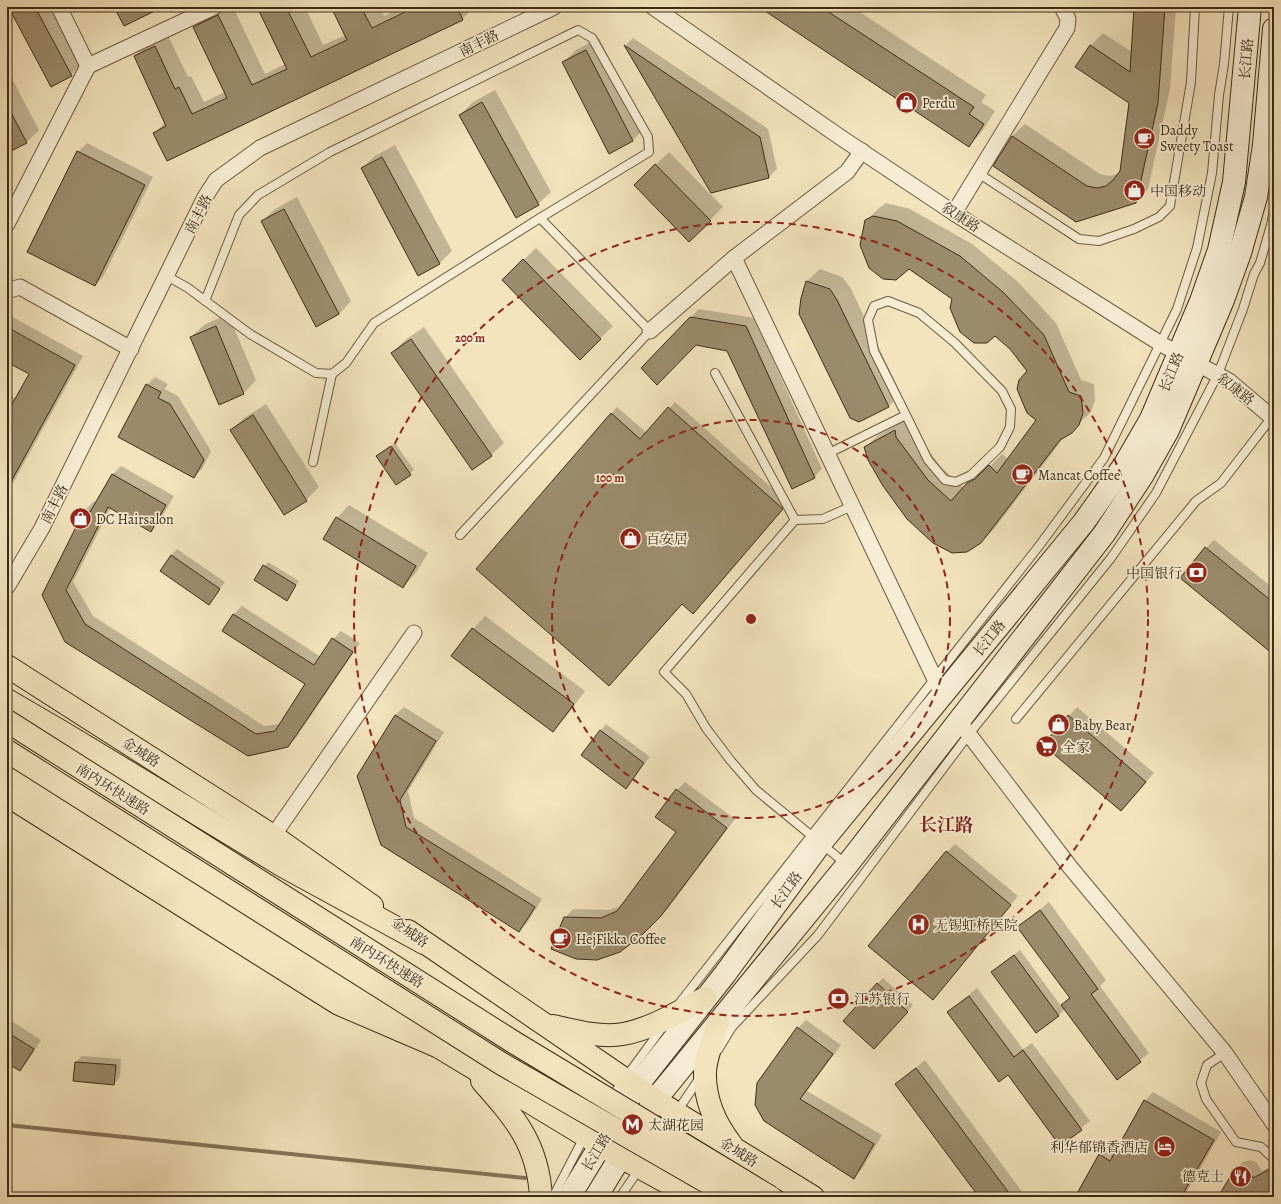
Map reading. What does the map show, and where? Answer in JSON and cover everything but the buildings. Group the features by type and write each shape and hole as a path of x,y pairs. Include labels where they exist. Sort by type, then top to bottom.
{"main road":[{"name":"长江路","path":"569,1197 593,1139 630,1083 725,974 815,840 939,687 1084,522 1125,464 1151,419 1170,348 1201,301 1219,250 1234,182 1250,7"},
{"name":"长江路","path":"596,1197 619,1156 655,1100 847,865 963,727 1104,534 1142,476 1168,430 1223,300 1256,197 1264,145 1274,29"},
{"name":"金城路","path":"7,666 273,836 424,943 655,1100 672,1119 736,1149 813,1197"},
{"path":"7,700 284,866 424,943"},
{"name":"南内环快速路","path":"7,721 515,1043 770,1197"},
{"name":"南内环快速路","path":"7,751 502,1064 733,1197"},
{"path":"7,774 466,1064 619,1156 644,1162 694,1197"},
{"path":"7,796 339,1004 439,1047"},
{"path":"543,1024 580,1032 623,1034 670,1016 705,998"},
{"path":"718,1023 705,1070 708,1103 721,1131 736,1149"},
{"path":"466,1064 505,1106 526,1136 538,1167 541,1197"}],"street":[{"path":"59,7 88,66"},
{"path":"7,224 88,66 214,7"},
{"name":"南丰路","path":"7,587 42,528 205,198 216,180 260,148 554,7"},
{"name":"叙康路","path":"653,7 954,213 1170,348 1218,374 1273,418"},
{"path":"954,213 1067,28 1068,19 1062,7"},
{"path":"650,330 734,258 847,172 862,151"},
{"path":"734,258 939,687"},
{"path":"7,291 20,287 131,349"},
{"path":"273,836 414,633"},
{"path":"963,727 1070,867 1225,1053 1274,1124"}],"lane":[{"path":"978,173 1079,239 1099,241 1134,229 1160,217 1170,206 1190,82 1195,7"},
{"name":"长江路","path":"1170,348 1177,310 1196,248 1212,173 1229,7"},
{"path":"205,301 239,215 258,195 330,152 578,30 592,38 648,138 649,152 374,322 346,362 332,374 313,462"},
{"name":"长江路","path":"620,1197 732,1027 818,935 963,727 1120,545 1156,493 1218,374 1243,309 1254,274 1260,263 1272,225 1274,210"},
{"path":"460,535 650,330 540,218"},
{"path":"167,276 188,288 250,334 316,373 332,374"},
{"path":"888,302 919,313 955,343 1002,392 1011,409 1010,427 1000,447 971,475 956,482 945,480 928,460 906,415 874,351 868,320 874,306 888,302"},
{"path":"715,373 795,520"},
{"path":"827,454 906,415"},
{"path":"1016,719 1196,501 1220,483 1273,418"},
{"path":"847,865 756,790 731,761 706,728 686,694 664,672 795,520 823,519 852,506"},
{"name":"长江路","path":"630,1083 670,1016 686,993 815,840"},
{"path":"1225,1053 1207,1065 1201,1083 1206,1099 1236,1142 1261,1147 1274,1159"},
{"name":"长江路","path":"552,1197 593,1139"}],"waterway":[{"path":"7,1125 525,1178"}],"place":[{"name":"Perdu","path":"907,103"},
{"name":"Daddy Sweety Toast","path":"1145,138"},
{"name":"中国移动","path":"1135,191"},
{"name":"Mancat Coffee","path":"1022,475"},
{"name":"DC Hairsalon","path":"81,519"},
{"name":"百安居","path":"630,539"},
{"name":"中国银行","path":"1197,573"},
{"name":"Baby Bear","path":"1059,725"},
{"name":"全家","path":"1046,747"},
{"name":"无锡虹桥医院","path":"919,925"},
{"name":"HejFikka Coffee","path":"561,939"},
{"name":"江苏银行","path":"839,999"},
{"name":"太湖花园","path":"633,1125"},
{"name":"利华郁锦香酒店","path":"1164,1147"},
{"name":"德克士","path":"1240,1176"}],"district":[{"name":"长江路","path":"946,825"}]}
